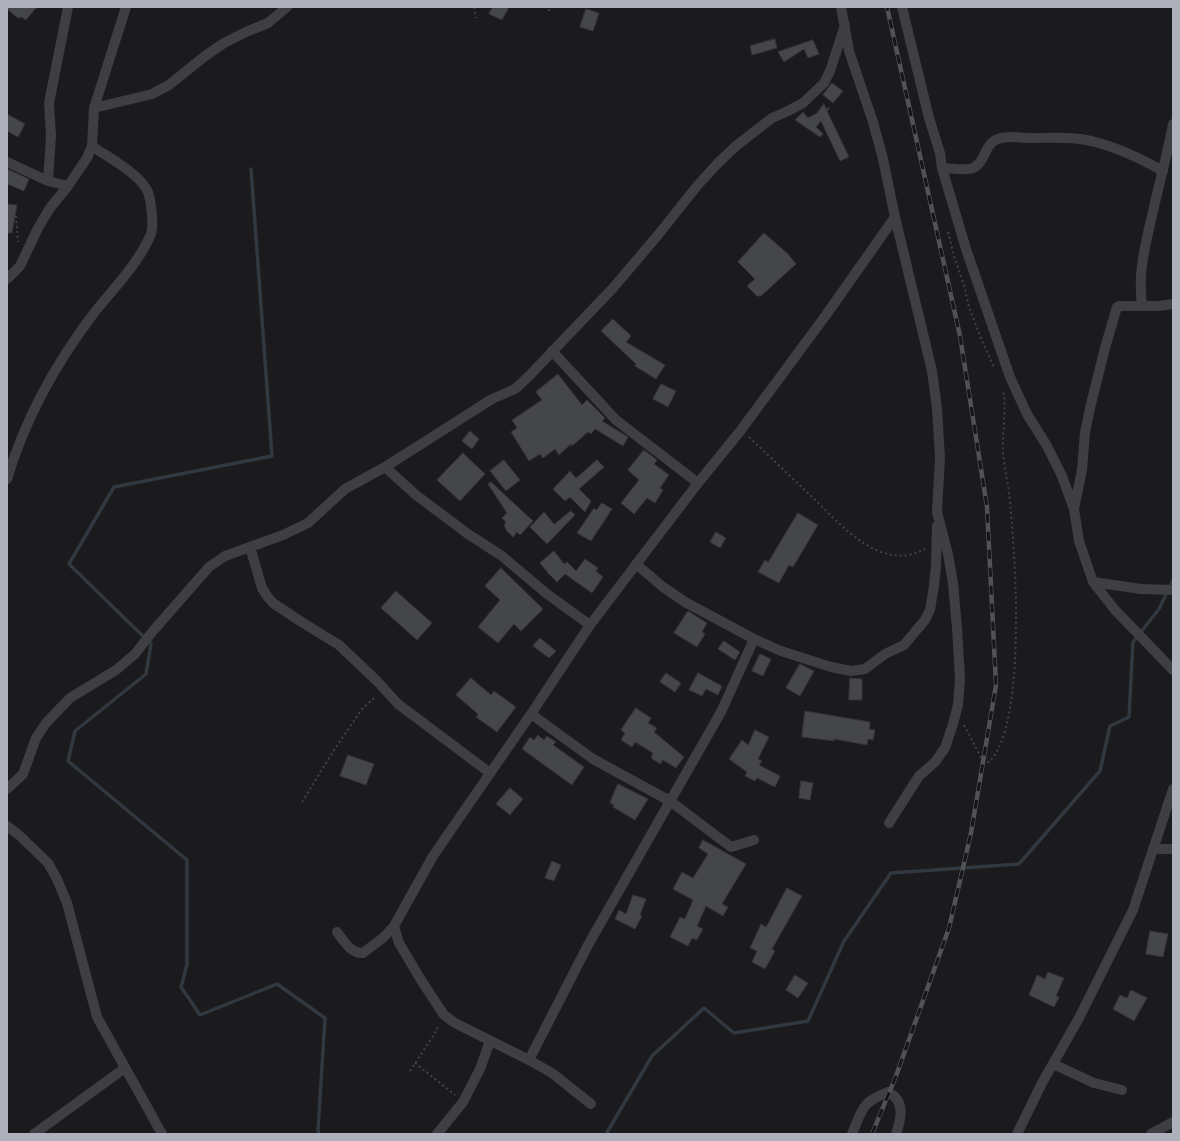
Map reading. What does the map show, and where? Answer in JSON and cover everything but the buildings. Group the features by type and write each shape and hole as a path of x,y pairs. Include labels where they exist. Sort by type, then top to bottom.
{"street":[{"path":"48,181 50,136 49,103 68,7"},
{"path":"7,279 20,266 50,208 68,186 87,158 92,146 94,108 126,7"},
{"path":"94,108 152,94 169,85 224,43 268,23 287,7"},
{"path":"636,564 663,587 685,602 754,639 831,667 851,671 865,670 886,654 904,645 928,615 934,586 936,565 940,458 937,408 932,371 895,217 883,159 873,122 849,51 841,7"},
{"path":"902,7 929,118 940,153 942,168 966,249 1010,377 1027,414 1047,446 1062,476 1074,509 1079,540 1093,582 1114,610 1173,670"},
{"path":"7,789 24,774 36,738 46,723 70,698 116,670 135,654 209,567 225,556 283,535 308,523 345,489 385,467 492,399 515,389 529,376 632,265 717,164 736,146 772,118 803,102 824,83 830,71 845,25"},
{"path":"1142,305 1140,288 1142,255 1163,171 1169,160 1173,124"},
{"path":"942,168 972,168 983,159 989,146 996,139 1009,137 1081,139 1116,149 1163,171"},
{"path":"7,479 14,455 46,386 68,350 95,312 119,284 146,244 152,232 151,205 148,192 139,178 92,146"},
{"path":"7,162 48,181 68,186"},
{"path":"338,932 347,946 357,953 363,953 384,937 394,926 433,856 531,714 590,625 698,482 741,430 826,315 895,217"},
{"path":"1074,509 1082,470 1091,404 1117,307 1142,305 1159,306 1173,304"},
{"path":"552,351 616,420 698,482"},
{"path":"385,467 416,495 468,534 502,556 547,594 590,625"},
{"path":"889,823 919,776 935,762 945,748 958,705 960,679 953,582 948,554 937,512"},
{"path":"250,547 262,588 273,603 339,644 384,688 398,704 490,773"},
{"path":"1093,582 1141,589 1173,590"},
{"path":"529,1060 588,945 721,712 754,639"},
{"path":"531,714 593,759 670,801 731,847 754,840"},
{"path":"1017,1134 1133,910 1173,789"},
{"path":"7,826 20,836 48,864 57,879 67,903 97,1018 162,1134"},
{"path":"1153,849 1173,849"},
{"path":"394,926 399,943 444,1015 455,1024 529,1060 552,1073 591,1104"},
{"path":"438,1134 463,1102 480,1069 490,1041"},
{"path":"1053,1064 1094,1083 1122,1090"},
{"path":"34,1134 125,1068"},
{"path":"852,1134 864,1106 872,1099 888,1092 895,1095 901,1109 901,1121 896,1134"},
{"path":"1151,1134 1173,1122"}],"path":[{"path":"474,7 476,18"},
{"path":"549,11 550,7"},
{"path":"16,216 20,266"},
{"path":"947,226 969,307 984,348 994,368"},
{"path":"963,723 983,761 989,762 994,758 1001,743 1007,722 1016,652 1014,570 1009,491 1004,467 1003,452 1005,404 1002,386"},
{"path":"741,430 844,528 867,546 883,553 901,556 918,553 936,543"},
{"path":"302,802 313,786 324,765 362,709 384,688"},
{"path":"410,1071 433,1036 444,1015"},
{"path":"415,1063 463,1102"}],"waterway":[{"path":"251,169 272,456 114,487 69,564 151,644 146,674 75,731 68,761 187,860 187,965 181,987 200,1015 277,984 325,1018 318,1130 319,1134"},
{"path":"606,1134 652,1056 704,1008 734,1033 808,1021 844,941 891,873 1019,864 1100,771 1110,726 1129,717 1133,642 1159,609 1173,580"}],"railway":[{"path":"872,1134 896,1076 949,928 971,833 996,685 987,507 960,336 887,7"}]}
